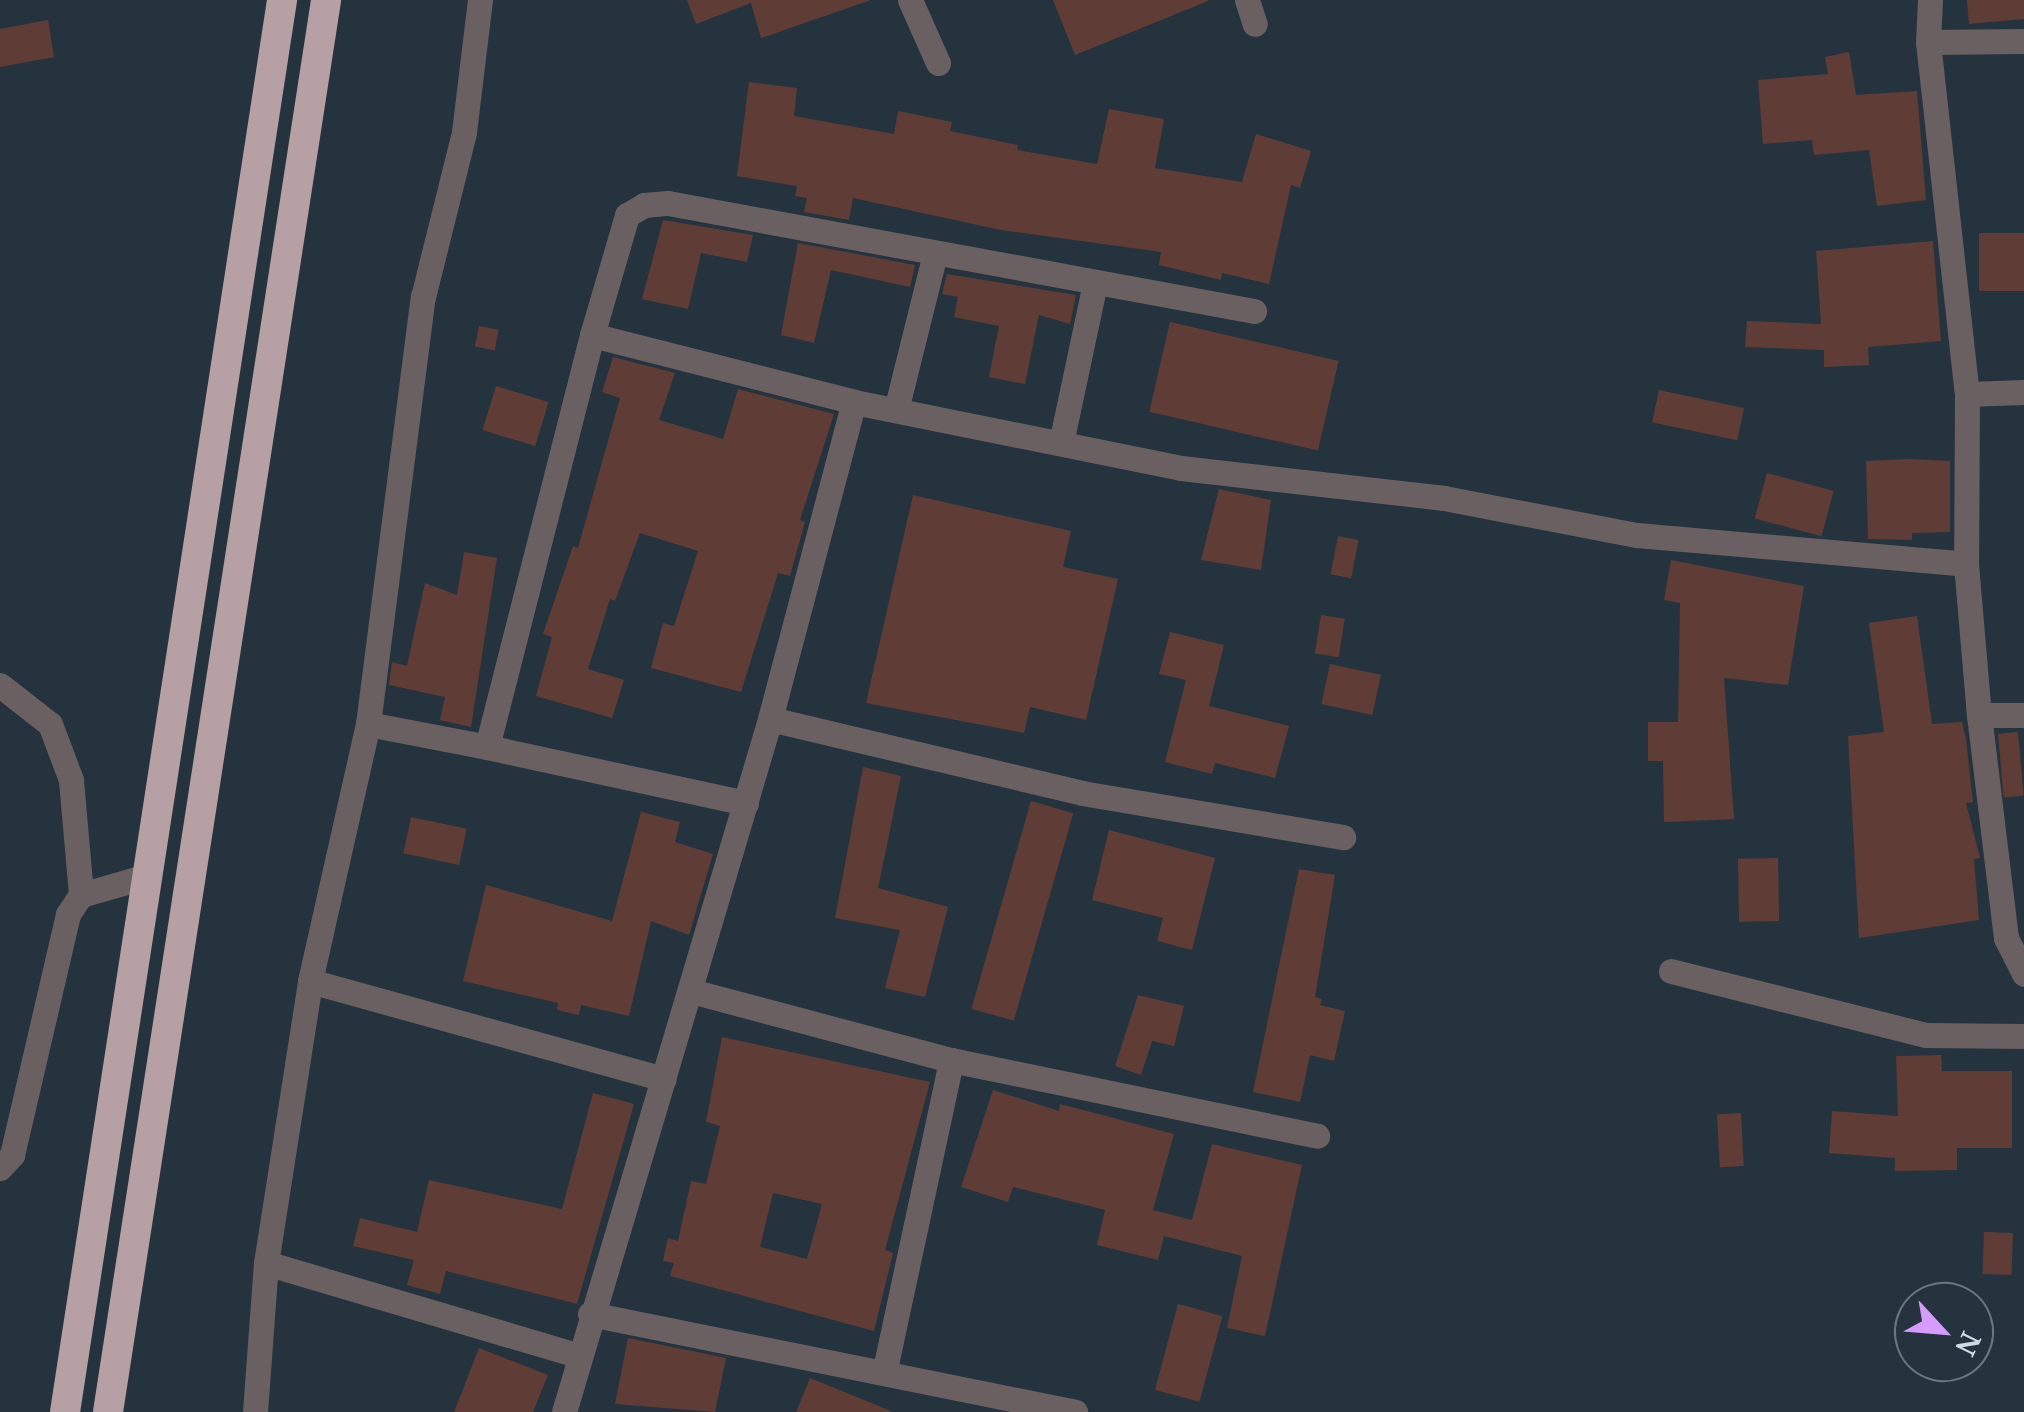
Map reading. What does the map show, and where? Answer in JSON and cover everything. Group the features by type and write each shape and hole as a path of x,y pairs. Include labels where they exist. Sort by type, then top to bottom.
{"highway":[{"path":"65,1412 282,0"},
{"path":"108,1412 326,0"}],"street":[{"path":"255,1412 266,1263 310,982 368,724 424,296 464,132 480,0"},
{"path":"910,0 938,63"},
{"path":"1930,0 1928,42 1966,394 1966,564 1979,715 2006,938 2024,974"},
{"path":"1928,42 2024,40"},
{"path":"487,747 592,335 627,215 644,205 668,203 1254,311"},
{"path":"896,410 935,254"},
{"path":"1061,443 1095,283"},
{"path":"592,335 854,402 1182,468 1444,498 1636,535 1966,564"},
{"path":"1966,394 2024,392"},
{"path":"564,1412 590,1314 692,990 770,719 854,402"},
{"path":"0,685 50,724 72,780 82,895"},
{"path":"1979,715 2024,715"},
{"path":"770,719 1082,794 1342,837"},
{"path":"368,724 746,802"},
{"path":"0,1168 12,1156 68,914 82,895 147,876"},
{"path":"1671,970 1926,1035 2024,1036"},
{"path":"310,982 664,1079"},
{"path":"692,990 951,1060 1317,1136"},
{"path":"885,1369 951,1060"},
{"path":"266,1263 579,1356"},
{"path":"590,1314 885,1369 1075,1412"}],"building":[{"path":"687,0 871,0 761,38 751,3 696,24"},
{"path":"1053,0 1208,0 1208,1 1075,55"},
{"path":"1967,0 2024,0 2024,19 1969,24"},
{"path":"48,20 54,57 0,67 0,29"},
{"path":"1849,52 1856,95 1917,91 1926,200 1877,206 1869,150 1814,155 1812,140 1763,144 1758,80 1828,74 1825,57"},
{"path":"749,82 797,88 794,116 894,134 898,111 952,122 950,131 1018,145 1017,150 1097,164 1109,109 1164,119 1155,168 1242,182 1256,134 1311,151 1300,188 1291,185 1269,284 1222,273 1221,280 1159,265 1161,252 1001,230 853,198 849,220 804,212 807,198 795,196 797,186 737,176"},
{"path":"663,220 753,235 747,262 701,253 688,309 642,299"},
{"path":"1979,233 2024,233 2024,291 1979,291"},
{"path":"1933,241 1941,341 1868,347 1869,365 1824,367 1824,350 1745,347 1747,321 1821,324 1816,251"},
{"path":"798,243 915,265 910,287 831,270 814,343 781,335"},
{"path":"947,274 1076,295 1070,324 1039,315 1025,384 989,377 999,326 954,317 958,297 942,294"},
{"path":"1170,322 1339,361 1318,451 1149,412"},
{"path":"479,326 499,330 495,350 475,347"},
{"path":"613,357 675,373 659,420 723,439 738,389 834,414 800,520 805,522 790,576 778,573 741,692 651,668 663,623 674,626 698,551 640,533 615,601 610,599 588,669 624,680 612,718 536,696 552,637 543,634 573,546 578,548 620,398 602,392"},
{"path":"496,386 549,402 535,446 483,430"},
{"path":"1659,390 1744,408 1737,440 1652,422"},
{"path":"1866,461 1950,461 1950,532 1912,533 1912,540 1868,539"},
{"path":"1767,473 1834,491 1821,536 1755,518"},
{"path":"1219,489 1271,500 1261,570 1201,560"},
{"path":"913,495 1071,531 1063,567 1118,579 1086,720 1030,707 1024,733 866,703"},
{"path":"1338,536 1359,540 1351,578 1331,574"},
{"path":"464,552 497,558 471,727 440,720 445,697 389,685 392,662 407,666 425,583 457,595"},
{"path":"1671,560 1804,586 1788,685 1724,678 1734,819 1664,822 1663,761 1648,761 1648,722 1678,722 1680,603 1664,600"},
{"path":"1321,615 1345,619 1339,657 1315,654"},
{"path":"1917,616 1932,724 1962,722 1966,739 1973,802 1966,803 1980,858 1974,859 1979,920 1859,938 1848,736 1884,732 1869,623"},
{"path":"1170,632 1224,645 1209,706 1289,726 1275,778 1215,763 1212,774 1165,762 1186,680 1159,674"},
{"path":"1330,664 1381,675 1372,715 1321,704"},
{"path":"2018,732 2024,796 2004,797 1998,734"},
{"path":"863,767 901,776 878,888 948,907 925,997 885,988 900,930 835,918"},
{"path":"1031,801 1073,813 1014,1021 971,1009"},
{"path":"641,812 680,822 675,842 713,854 689,935 651,921 629,1016 581,1005 579,1015 557,1010 558,1003 463,981 486,885 612,921"},
{"path":"411,817 467,829 459,865 403,853"},
{"path":"1109,830 1215,858 1192,950 1157,941 1163,918 1092,900"},
{"path":"1778,858 1779,921 1739,922 1738,859"},
{"path":"1299,869 1335,875 1315,997 1322,999 1320,1005 1345,1011 1334,1061 1310,1055 1300,1102 1253,1092"},
{"path":"1138,995 1184,1006 1174,1046 1152,1041 1141,1075 1115,1066"},
{"path":"722,1037 930,1082 885,1250 893,1253 874,1331 670,1276 674,1263 663,1261 668,1238 678,1241 691,1181 706,1184 720,1126 706,1122","holes":["773,1193 822,1204 807,1259 760,1247"]},
{"path":"1941,1055 1942,1071 2012,1071 2012,1148 1957,1148 1957,1170 1895,1171 1895,1158 1829,1153 1832,1111 1898,1116 1896,1056"},
{"path":"993,1090 1059,1111 1060,1104 1174,1134 1153,1210 1192,1220 1212,1144 1302,1165 1265,1336 1227,1328 1242,1256 1164,1236 1158,1260 1097,1245 1105,1210 1013,1187 1008,1202 961,1187"},
{"path":"593,1093 634,1104 577,1304 446,1271 440,1294 407,1285 414,1260 353,1246 360,1218 417,1232 429,1180 562,1209"},
{"path":"1741,1113 1744,1166 1720,1167 1717,1114"},
{"path":"1984,1232 2013,1233 2012,1275 1983,1274"},
{"path":"1178,1304 1222,1316 1199,1402 1155,1390"},
{"path":"628,1338 726,1358 715,1412 615,1404"},
{"path":"479,1348 548,1375 533,1412 454,1412"},
{"path":"810,1378 891,1411 796,1412"}]}
